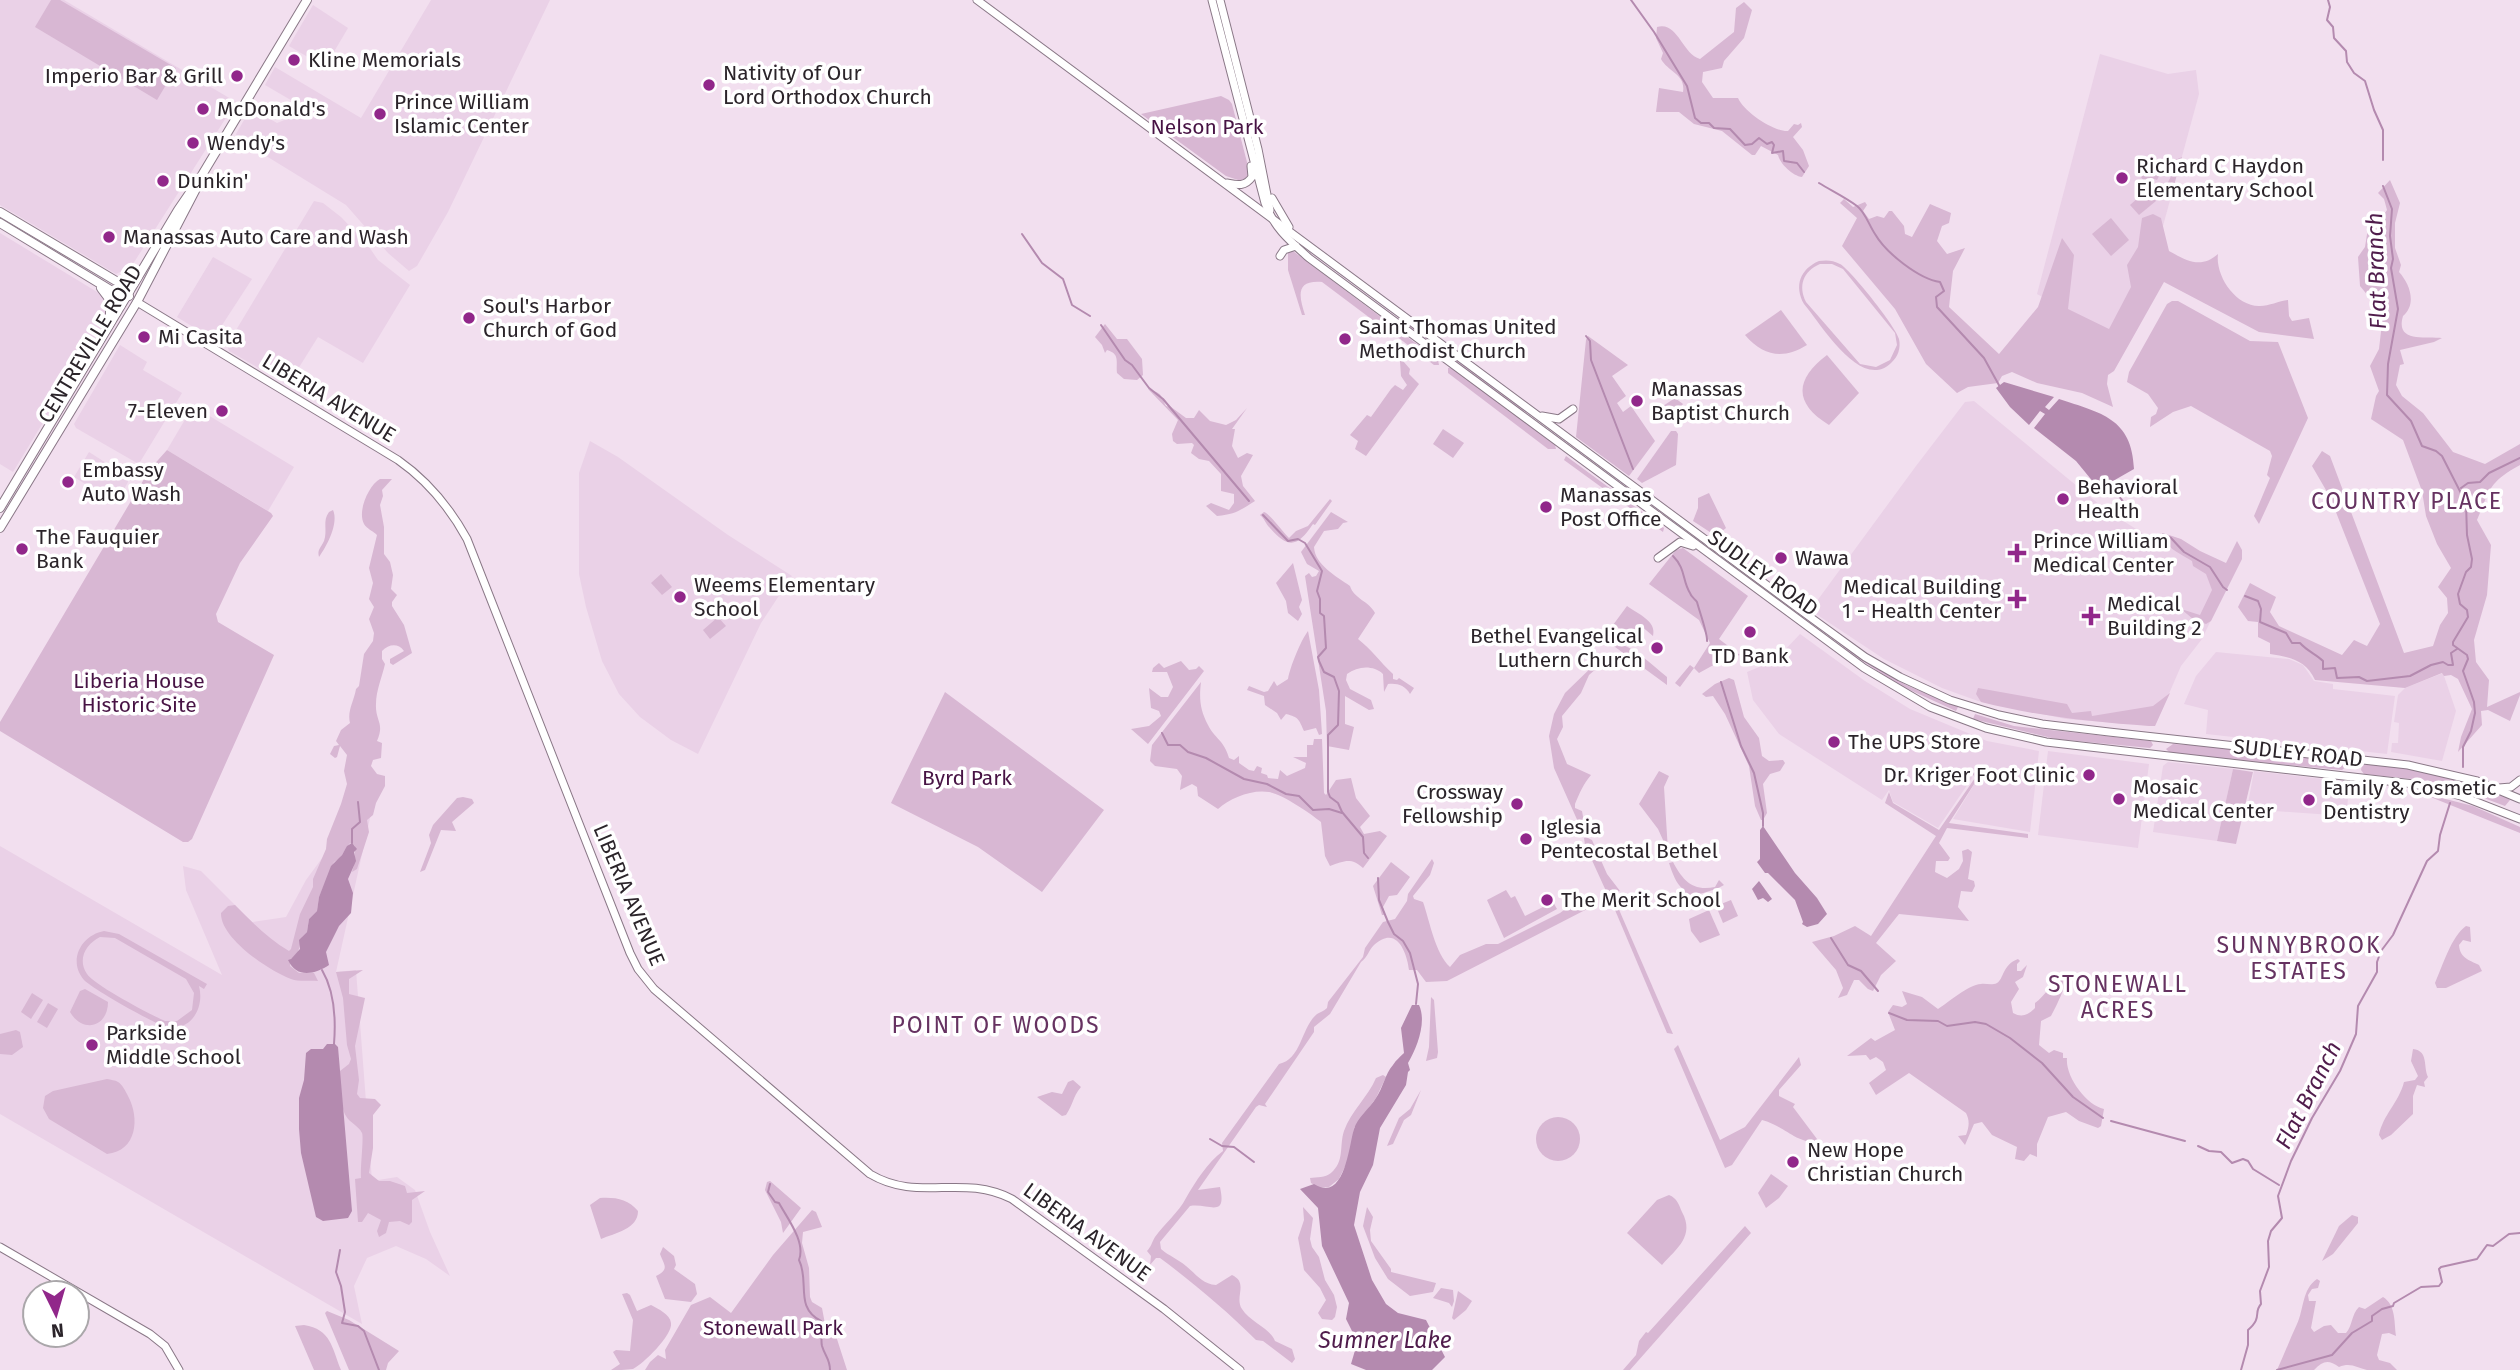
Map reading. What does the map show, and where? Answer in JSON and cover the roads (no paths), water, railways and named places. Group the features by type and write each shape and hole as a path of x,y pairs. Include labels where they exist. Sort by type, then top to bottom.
{"highway":[{"name":"CENTREVILLE ROAD","path":"0,508 178,209 202,175 307,0"},
{"name":"CENTREVILLE ROAD","path":"0,528 136,302 185,213 202,175"},
{"name":"LIBERIA AVENUE","path":"0,212 116,281 127,289 128,296 136,302"},
{"name":"LIBERIA AVENUE","path":"0,223 121,297 128,296"},
{"path":"116,281 130,280 143,270"},
{"path":"94,281 110,300 112,315 109,326"}],"main road":[{"name":"SUDLEY ROAD","path":"977,0 1855,650 1900,677 1951,700 1998,715 2042,724 2408,765 2451,774 2519,797"},
{"path":"1212,0 1270,218"},
{"path":"1220,0 1266,185 1270,218"},
{"path":"1223,181 1240,186 1248,183 1252,177 1252,155"},
{"path":"1266,185 1277,209 1294,233"},
{"name":"SUDLEY ROAD","path":"1270,218 1281,233 1296,246 1703,550 1884,681 1930,707 1986,728 2069,745 2393,781 2461,796 2518,816"},
{"path":"1280,256 1288,247 1296,246"},
{"name":"LIBERIA AVENUE","path":"136,302 398,460 425,482 445,504 467,540 630,953 638,969 654,989 870,1174 885,1182 911,1188 971,1186 995,1191 1012,1199 1164,1309 1240,1370"},
{"path":"1535,414 1559,419 1573,409"},
{"path":"1658,558 1680,542 1703,550"},
{"path":"2493,788 2509,788 2520,780"},
{"path":"2518,816 2519,797"},
{"path":"0,1247 150,1334 165,1346 179,1370"}],"water":[{"path":"2004,382 2054,397 2045,407 2049,410 2059,399 2112,420 2127,439 2134,469 2099,489 2076,461 2034,428 2045,414 2040,411 2029,425 2010,407 1996,388"},
{"path":"1763,826 1827,914 1818,924 1807,927 1802,924 1795,900 1765,873 1757,862 1760,859 1760,830"},
{"path":"352,843 357,849 354,852 356,861 348,879 353,893 351,913 339,926 326,952 329,965 307,973 296,970 288,960 300,949 299,940 307,932 309,919 317,911 319,897 331,866"},
{"path":"1759,881 1772,899 1768,902 1763,898 1758,900 1752,889"},
{"name":"Sumner Lake","path":"1412,1005 1419,1005 1421,1012 1420,1035 1408,1063 1410,1070 1406,1085 1380,1128 1373,1165 1360,1192 1354,1225 1372,1280 1386,1304 1398,1313 1426,1320 1445,1357 1432,1370 1366,1370 1351,1364 1356,1347 1355,1337 1346,1319 1349,1303 1322,1246 1318,1208 1300,1189 1314,1184 1324,1188 1333,1186 1339,1179 1356,1125 1376,1098 1390,1069 1404,1053 1401,1028"},
{"path":"327,1044 335,1044 338,1047 352,1211 348,1218 323,1221 316,1217 301,1153 299,1098 304,1080 306,1053 311,1049 323,1049"}],"waterway":[{"path":"1631,0 1687,86 1695,118 1714,128 1730,129 1745,145 1752,144 1759,138 1767,144 1772,142 1772,153 1783,151 1784,161 1797,163 1804,172"},
{"name":"Flat Branch","path":"2328,0 2330,7 2327,20 2333,27 2334,38 2346,51 2347,62 2354,73 2365,81 2383,130 2383,160"},
{"path":"1819,183 1860,209 1880,241 1895,257 1913,271 1940,282 1944,291 1936,297 1937,307 1984,358 2000,387"},
{"name":"Flat Branch","path":"2383,186 2392,209 2391,268 2398,309 2388,364 2387,395 2411,421 2422,446 2442,456 2466,503 2467,535 2472,559 2458,594 2460,604 2467,610 2468,617 2453,642 2453,645 2467,655 2463,671 2475,713 2471,731 2463,747 2463,767"},
{"path":"1022,234 1042,263 1063,279 1072,305 1090,316"},
{"path":"1101,325 1125,360 1149,388 1163,399 1249,501"},
{"path":"1586,336 1590,341 1591,360 1633,469"},
{"path":"2461,488 2468,483 2480,482 2489,473 2520,458"},
{"path":"2116,492 2130,511 2139,517"},
{"path":"1263,515 1288,541 1298,539 1305,543 1322,571 1317,591 1320,613 1324,616 1326,648 1318,657 1324,672 1334,677 1339,691 1338,725 1328,735 1328,792 1363,837 1364,853 1368,858"},
{"path":"2163,534 2171,538 2184,552 2210,567 2227,590"},
{"path":"1673,556 1697,602 1707,641"},
{"path":"2245,596 2258,601 2261,609 2260,622 2286,633 2292,643 2300,643 2323,661 2323,669 2335,668 2337,678 2359,677 2367,681 2410,676 2431,665 2443,662 2453,665 2451,653 2457,649"},
{"path":"1721,682 1741,746 1754,773 1763,813 1763,826"},
{"path":"1162,733 1168,745 1180,745 1188,752 1206,758 1244,779 1299,796 1313,810 1329,809 1342,813"},
{"path":"352,843 352,829 360,822 358,802"},
{"name":"Flat Branch","path":"2241,1370 2248,1345 2248,1330 2257,1318 2261,1304 2260,1291 2269,1267 2268,1241 2271,1231 2282,1218 2278,1196 2291,1161 2312,1118 2340,1071 2356,1034 2358,1006 2377,972 2381,951 2393,935 2427,861 2438,851 2450,803"},
{"path":"1378,878 1379,900 1388,922 1410,953 1418,984 1416,1004"},
{"path":"1831,938 1848,965 1861,971 1878,991"},
{"path":"322,970 330,987 334,1006 334,1044"},
{"path":"1889,1013 1907,1020 1938,1021 1947,1026 1975,1022 1986,1024 2010,1038 2042,1063 2073,1097 2103,1118"},
{"path":"2111,1121 2185,1141"},
{"path":"1210,1139 1222,1146 1234,1147 1254,1162"},
{"path":"2198,1146 2221,1152 2232,1163 2243,1159 2248,1161 2253,1169 2279,1185"},
{"path":"770,1184 768,1192 775,1202 779,1203 798,1238 805,1301 808,1309 821,1321 822,1346 830,1370"},
{"path":"2277,1370 2332,1355 2352,1333 2372,1321 2372,1316 2382,1309 2393,1306 2421,1287 2439,1286 2442,1282 2439,1269 2441,1267 2477,1259 2487,1245 2493,1246 2509,1234 2520,1233"},
{"path":"340,1250 336,1272 345,1312 342,1323 358,1326 364,1331 379,1370"}],"place":[{"name":"Kline Memorials","path":"294,60"},
{"name":"Imperio Bar & Grill","path":"237,76"},
{"name":"Nativity of Our Lord Orthodox Church","path":"709,85"},
{"name":"McDonald's","path":"203,109"},
{"name":"Prince William Islamic Center","path":"380,114"},
{"name":"Wendy's","path":"193,143"},
{"name":"Richard C Haydon Elementary School","path":"2122,178"},
{"name":"Dunkin'","path":"163,181"},
{"name":"Manassas Auto Care and Wash","path":"109,237"},
{"name":"Soul's Harbor Church of God","path":"469,318"},
{"name":"Mi Casita","path":"144,337"},
{"name":"Saint Thomas United Methodist Church","path":"1345,339"},
{"name":"Manassas Baptist Church","path":"1637,401"},
{"name":"7-Eleven","path":"222,411"},
{"name":"Embassy Auto Wash","path":"68,482"},
{"name":"Behavioral Health","path":"2063,499"},
{"name":"Manassas Post Office","path":"1546,507"},
{"name":"The Fauquier Bank","path":"22,549"},
{"name":"Prince William Medical Center","path":"2017,553"},
{"name":"Wawa","path":"1781,558"},
{"name":"Weems Elementary School","path":"680,597"},
{"name":"Medical Building 1 - Health Center","path":"2017,599"},
{"name":"Medical Building 2","path":"2091,616"},
{"name":"TD Bank","path":"1750,632"},
{"name":"Bethel Evangelical Luthern Church","path":"1657,648"},
{"name":"The UPS Store","path":"1834,742"},
{"name":"Dr. Kriger Foot Clinic","path":"2089,775"},
{"name":"Mosaic Medical Center","path":"2119,799"},
{"name":"Family & Cosmetic Dentistry","path":"2309,800"},
{"name":"Crossway Fellowship","path":"1517,804"},
{"name":"Iglesia Pentecostal Bethel","path":"1526,839"},
{"name":"The Merit School","path":"1547,900"},
{"name":"Parkside Middle School","path":"92,1045"},
{"name":"New Hope Christian Church","path":"1793,1162"}],"district":[{"name":"COUNTRY PLACE","path":"2407,501"},
{"name":"SUNNYBROOK ESTATES","path":"2299,958"},
{"name":"STONEWALL ACRES","path":"2118,997"},
{"name":"POINT OF WOODS","path":"996,1025"}],"park label":[{"name":"Nelson Park","path":"1207,127"},
{"name":"Liberia House Historic Site","path":"139,693"},
{"name":"Byrd Park","path":"967,778"},
{"name":"Stonewall Park","path":"773,1328"}]}
